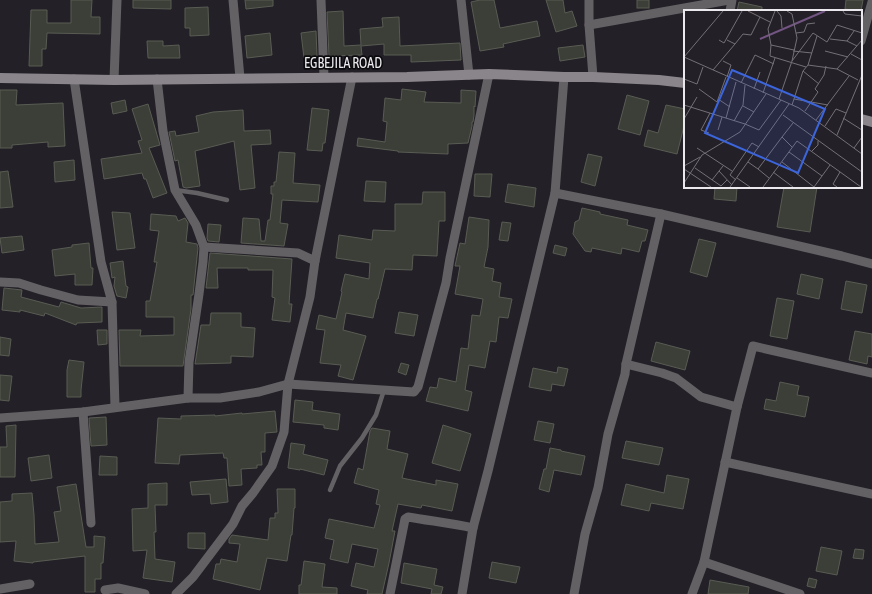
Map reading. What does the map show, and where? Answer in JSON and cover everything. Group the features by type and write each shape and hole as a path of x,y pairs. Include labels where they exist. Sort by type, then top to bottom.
{"street":[{"path":"114,80 117,0"},
{"path":"233,0 240,78"},
{"path":"321,0 324,77"},
{"path":"461,0 469,75"},
{"path":"589,0 589,25 593,77"},
{"path":"589,25 728,0"},
{"path":"730,10 732,0"},
{"path":"862,37 872,2"},
{"path":"0,418 84,412 188,398 220,398 260,392 288,384 414,392 418,387 446,283 489,74"},
{"name":"EGBEJILA ROAD","path":"0,78 74,78 114,80 407,77 489,74 659,80 684,83"},
{"path":"176,594 193,577 234,524 242,506 272,466 284,432 288,384 310,297 315,261 352,77"},
{"path":"462,594 473,528 555,193 564,77"},
{"path":"74,78 100,262 112,302 115,407"},
{"path":"157,79 163,131 175,190 196,225 204,247 189,362 188,398"},
{"path":"862,120 872,122"},
{"path":"555,193 661,214 836,254 872,264"},
{"path":"574,594 585,534 598,488 608,434 625,374 626,364 661,214"},
{"path":"204,247 298,253 315,261"},
{"path":"0,282 18,283 78,300 112,302"},
{"path":"692,594 704,562 737,407 753,346 872,373"},
{"path":"626,364 676,378 701,397 737,407"},
{"path":"84,412 91,523"},
{"path":"726,462 872,494"},
{"path":"390,594 405,519 408,517 473,528"},
{"path":"704,562 800,594"},
{"path":"0,589 30,584"},
{"path":"105,590 118,588 145,594"}],"lane":[{"path":"175,190 227,200"},
{"path":"330,490 340,466 362,438 376,414 384,390"}],"building":[{"path":"71,0 92,0 91,17 100,17 100,34 47,33 46,49 42,49 42,66 29,66 31,10 47,10 47,23 71,23"},
{"path":"133,0 171,0 171,9 133,8"},
{"path":"245,0 273,0 273,6 246,9"},
{"path":"480,0 494,0 500,28 537,21 540,36 503,44 504,47 480,51 471,2"},
{"path":"546,0 563,0 565,13 572,11 577,26 556,32"},
{"path":"637,0 649,0 649,8 637,8"},
{"path":"846,0 863,0 861,10 845,9"},
{"path":"739,2 762,7 762,10 737,10"},
{"path":"208,7 209,35 190,36 190,28 185,28 185,8"},
{"path":"343,11 344,46 361,45 360,29 383,27 382,18 399,17 400,46 460,43 461,60 411,62 411,55 384,55 384,44 361,46 362,55 329,56 327,12"},
{"path":"316,31 317,56 304,58 301,33"},
{"path":"270,33 272,55 247,58 245,36"},
{"path":"147,41 163,41 163,46 179,45 180,58 148,58"},
{"path":"583,45 585,57 560,61 558,48"},
{"path":"402,89 426,92 424,102 461,103 461,90 476,91 473,122 468,143 448,144 448,154 398,152 357,146 358,138 385,142 387,122 383,121 385,98 401,100"},
{"path":"0,90 17,90 16,105 63,103 65,146 48,147 48,142 12,145 12,148 0,148"},
{"path":"627,95 649,101 640,135 618,129"},
{"path":"125,100 127,111 113,114 111,103"},
{"path":"148,104 160,145 149,148 167,193 153,198 146,179 144,179 142,173 104,179 101,159 142,153 138,141 142,140 132,109"},
{"path":"666,105 684,109 684,126 677,154 644,146 648,130 658,133"},
{"path":"312,108 329,110 325,143 323,143 322,151 307,150"},
{"path":"243,110 244,131 270,130 271,144 251,145 255,188 240,190 234,141 195,151 200,186 183,187 178,160 175,161 169,132 175,131 176,136 199,132 196,116 213,112"},
{"path":"279,152 295,153 293,183 320,185 318,202 282,200 280,223 288,224 284,246 241,243 243,218 259,219 261,241 265,241 268,220 270,220 273,194 271,194 271,186 274,186 274,182 276,182"},
{"path":"588,154 602,157 595,186 581,182"},
{"path":"74,160 75,180 55,182 54,162"},
{"path":"8,171 13,207 0,208 0,172"},
{"path":"475,174 492,174 490,197 474,196"},
{"path":"366,181 386,182 385,202 364,201"},
{"path":"508,184 536,188 534,207 505,202"},
{"path":"715,188 737,188 736,201 714,199"},
{"path":"784,188 817,188 810,232 777,227"},
{"path":"423,192 445,192 445,221 439,221 437,256 413,255 412,270 385,269 373,318 346,313 343,330 366,336 353,380 338,376 341,365 320,363 325,330 316,329 319,315 336,319 345,274 369,279 370,263 336,258 339,235 372,240 373,230 395,231 395,204 422,204"},
{"path":"582,208 600,212 600,214 628,220 627,225 648,230 645,241 642,241 639,252 622,248 621,254 592,248 591,252 585,251 573,234 575,222 579,220"},
{"path":"112,212 130,213 135,248 117,250"},
{"path":"151,214 176,216 178,221 185,218 188,223 186,242 197,244 198,248 183,366 120,366 119,330 141,330 140,336 174,335 174,317 146,317 146,301 150,301 157,262 154,262 159,231 150,230"},
{"path":"469,217 489,220 488,247 484,267 494,269 492,281 501,283 499,297 512,299 508,318 499,317 496,342 490,341 485,368 469,365 465,390 472,392 468,411 426,401 430,387 437,388 439,378 456,382 461,348 468,349 472,315 480,316 483,299 455,294 460,266 455,266 460,243 465,244"},
{"path":"502,222 511,223 508,241 499,240"},
{"path":"208,224 221,225 219,242 208,241"},
{"path":"22,236 24,250 2,253 0,238"},
{"path":"699,239 716,243 707,277 690,272"},
{"path":"89,243 91,268 93,268 92,285 75,285 75,274 55,276 52,250"},
{"path":"555,245 567,248 565,256 553,253"},
{"path":"210,253 292,259 289,304 292,304 290,322 272,320 275,298 272,297 273,270 217,268 218,288 206,288"},
{"path":"123,261 126,286 128,287 126,298 117,296 114,286 115,277 112,278 110,263"},
{"path":"801,274 823,279 819,299 797,294"},
{"path":"846,281 867,285 862,313 841,309"},
{"path":"4,288 22,290 21,297 59,307 61,302 81,308 102,307 102,322 77,323 76,325 45,313 44,316 20,310 20,312 2,310"},
{"path":"777,298 794,301 787,339 770,336"},
{"path":"399,312 418,315 414,336 395,333"},
{"path":"211,313 241,313 241,327 255,328 253,357 231,356 231,363 195,364 201,325 210,325"},
{"path":"97,330 107,330 107,344 98,345"},
{"path":"855,331 872,334 872,357 868,356 867,364 849,360"},
{"path":"0,337 11,339 9,356 0,355"},
{"path":"656,342 690,351 685,370 651,361"},
{"path":"69,360 84,362 81,397 67,397 67,370"},
{"path":"401,363 409,365 406,375 398,372"},
{"path":"558,367 568,369 564,386 552,384 551,391 529,387 533,368 557,373"},
{"path":"0,375 12,376 9,401 0,400"},
{"path":"780,382 799,386 797,395 809,397 805,417 764,409 766,399 776,401"},
{"path":"295,400 313,402 312,410 340,414 338,430 324,428 324,425 293,422"},
{"path":"275,411 277,432 265,433 265,452 261,452 262,465 257,465 257,468 241,469 242,485 229,486 227,458 224,458 223,453 180,455 179,464 155,463 158,418 181,419 181,416 215,416"},
{"path":"106,417 107,445 91,446 89,418"},
{"path":"538,421 554,424 550,443 534,440"},
{"path":"16,425 15,477 0,477 0,447 7,447 6,426"},
{"path":"443,425 471,434 460,471 432,463"},
{"path":"372,428 390,431 387,449 408,454 402,478 436,485 436,480 458,484 452,511 422,505 421,508 398,504 392,531 395,531 382,594 367,594 368,590 351,586 356,563 374,567 378,549 352,544 348,563 330,559 334,540 325,538 329,519 374,528 380,505 376,504 379,490 354,483 358,468 363,470 370,431"},
{"path":"626,441 663,448 659,465 622,458"},
{"path":"291,443 305,445 303,454 328,460 324,475 300,469 288,468"},
{"path":"550,448 585,456 581,475 554,470 549,492 539,489 544,469 546,469"},
{"path":"49,455 52,478 31,481 28,458"},
{"path":"100,456 117,457 117,475 99,475"},
{"path":"667,475 689,479 683,509 651,503 649,511 621,505 626,484 664,493"},
{"path":"226,479 228,502 211,504 210,494 192,495 190,482"},
{"path":"167,483 167,505 155,505 155,559 175,562 172,582 143,578 147,550 133,551 132,509 148,508 148,484"},
{"path":"76,484 86,547 94,547 94,536 105,537 103,563 101,563 101,579 95,579 95,592 85,592 85,556 33,563 14,561 16,541 0,542 0,502 12,501 12,494 32,493 35,544 59,542 54,512 61,511 57,487"},
{"path":"277,489 295,489 295,508 292,535 287,561 267,558 260,590 213,579 216,564 220,564 221,559 237,562 240,544 229,543 229,539 232,535 268,540 270,518 275,518 275,513 278,513"},
{"path":"188,533 205,533 205,549 188,548"},
{"path":"821,547 842,551 837,575 816,571"},
{"path":"855,549 864,550 863,559 853,558"},
{"path":"304,561 325,564 322,587 337,588 337,594 299,594 299,585 301,585"},
{"path":"492,562 520,567 516,583 489,578"},
{"path":"404,563 437,569 434,585 443,587 441,594 431,594 432,589 401,583"},
{"path":"809,578 817,580 815,588 807,586"},
{"path":"710,580 749,587 748,594 708,594"}]}
